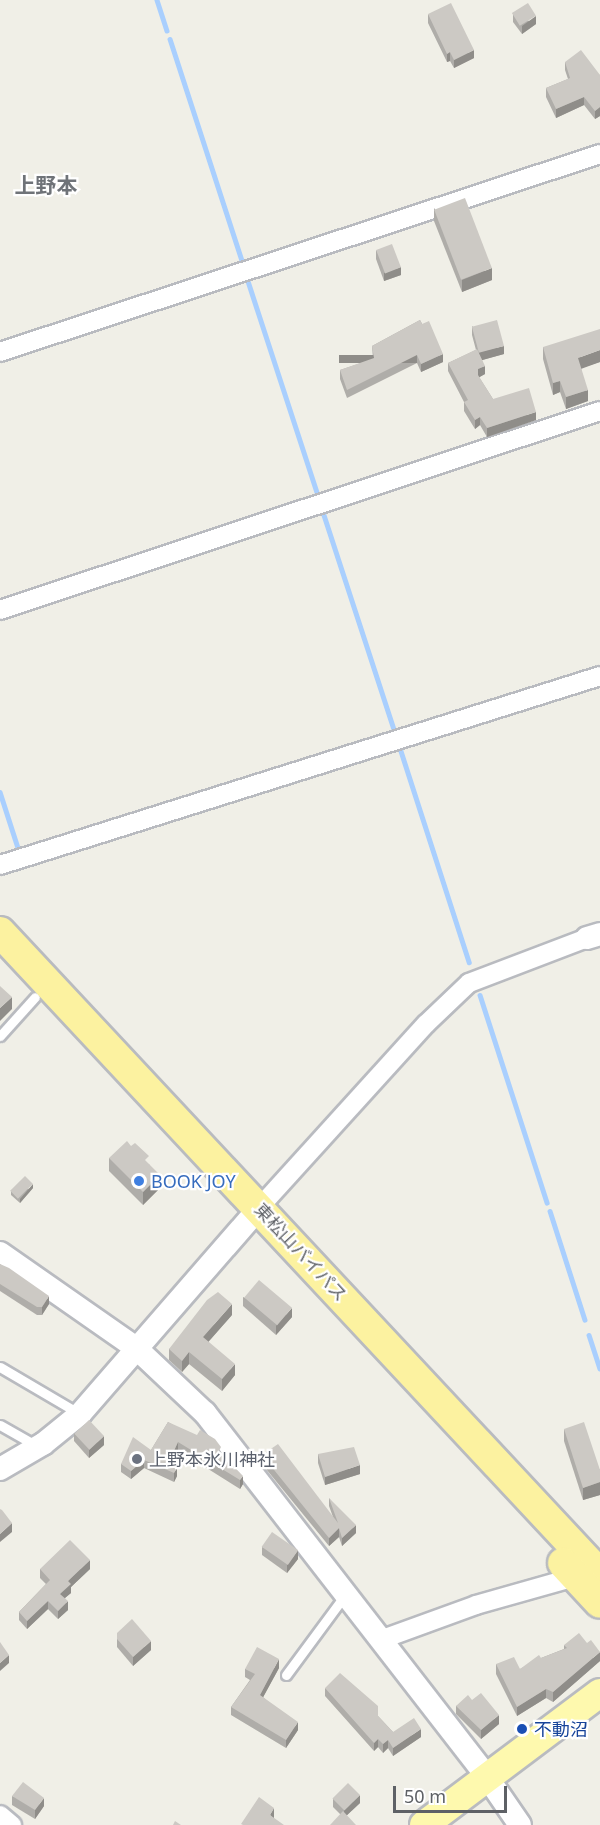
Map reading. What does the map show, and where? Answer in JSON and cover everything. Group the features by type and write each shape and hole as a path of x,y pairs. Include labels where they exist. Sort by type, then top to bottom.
{"highway":[{"name":"東松山バイパス","path":"0,932 252,1215 588,1576 600,1603"},
{"name":"東松山バイパス","path":"0,960 252,1215"}],"main road":[{"path":"424,1825 600,1693"}],"street":[{"path":"0,352 600,154"},
{"path":"0,610 600,411"},
{"path":"0,864 600,676"},
{"path":"0,1469 39,1447 80,1414 252,1215 426,1024 470,983 593,936"},
{"path":"0,1254 136,1348 205,1413 487,1777 520,1825"},
{"path":"380,1640 476,1605 588,1576"},
{"path":"0,1815 12,1825"}],"lane":[{"path":"0,1036 35,997"},
{"path":"0,1367 80,1414"},
{"path":"0,1425 39,1447"},
{"path":"286,1675 345,1595"}],"building":[{"path":"451,3 474,50 454,60 450,52 447,54 428,14"},
{"path":"528,3 536,16 520,26 512,13"},
{"path":"581,50 600,75 600,107 595,111 584,97 556,109 546,88 570,78 565,62"},
{"path":"465,198 492,268 461,280 434,210"},
{"path":"392,244 401,267 385,273 376,250"},
{"path":"420,320 422,324 429,321 443,354 421,364 417,355 347,390 340,370 374,358 372,346"},
{"path":"497,320 504,346 479,353 472,327"},
{"path":"600,329 600,350 578,358 588,390 566,397 560,381 553,383 543,347"},
{"path":"477,349 485,366 478,369 478,375 493,399 529,388 536,412 487,428 480,417 475,420 464,402 468,400 448,363"},
{"path":"0,986 12,997 0,1008"},
{"path":"127,1141 131,1146 135,1143 149,1156 145,1160 160,1175 143,1192 109,1158"},
{"path":"25,1176 33,1184 18,1199 10,1191"},
{"path":"0,1264 49,1296 42,1307 37,1307 0,1284"},
{"path":"259,1280 292,1308 277,1325 244,1298"},
{"path":"218,1292 232,1304 203,1337 235,1364 222,1379 189,1352 182,1361 169,1349 207,1300"},
{"path":"89,1420 104,1436 89,1450 74,1434"},
{"path":"168,1422 197,1435 200,1430 215,1439 221,1447 219,1451 243,1476 240,1480 178,1442 169,1462 177,1468 174,1473 144,1460 131,1471 121,1464 133,1437 151,1450"},
{"path":"584,1422 600,1470 600,1482 583,1488 564,1429"},
{"path":"278,1444 338,1523 329,1498 356,1525 342,1538 339,1528 329,1538 262,1455"},
{"path":"354,1447 360,1465 325,1477 318,1454"},
{"path":"0,1509 12,1523 0,1534"},
{"path":"272,1532 298,1550 288,1565 262,1547"},
{"path":"70,1540 90,1560 68,1581 71,1584 60,1594 68,1601 58,1611 48,1601 27,1621 19,1612 50,1580 40,1569"},
{"path":"132,1619 151,1641 133,1657 117,1639 117,1633"},
{"path":"579,1633 587,1643 591,1640 600,1652 553,1692 546,1689 517,1707 496,1664 514,1657 520,1669 539,1655 541,1658 567,1648 564,1645"},
{"path":"0,1642 9,1655 0,1663"},
{"path":"257,1647 279,1659 260,1695 298,1722 286,1740 231,1707 255,1674 245,1669"},
{"path":"340,1673 378,1706 378,1716 393,1732 414,1718 421,1729 393,1748 388,1740 383,1744 378,1739 374,1743 325,1688"},
{"path":"481,1693 499,1715 481,1730 456,1706 468,1695 472,1700"},
{"path":"23,1782 44,1798 35,1810 12,1796"},
{"path":"348,1783 360,1795 344,1811 332,1799"},
{"path":"259,1797 274,1808 270,1815 284,1825 241,1824"},
{"path":"343,1811 356,1825 330,1825"}],"waterway":[{"path":"157,0 167,30"},
{"path":"170,39 243,264"},
{"path":"246,275 319,498"},
{"path":"322,509 395,732"},
{"path":"400,748 469,962"},
{"path":"0,792 20,854"},
{"path":"480,995 547,1202"},
{"path":"550,1211 585,1320"},
{"path":"589,1335 600,1368"}],"place":[{"name":"BOOK JOY","path":"139,1181"},
{"name":"上野本氷川神社","path":"137,1459"},
{"name":"不動沼","path":"522,1729"}],"district":[{"name":"上野本","path":"46,185"}]}
